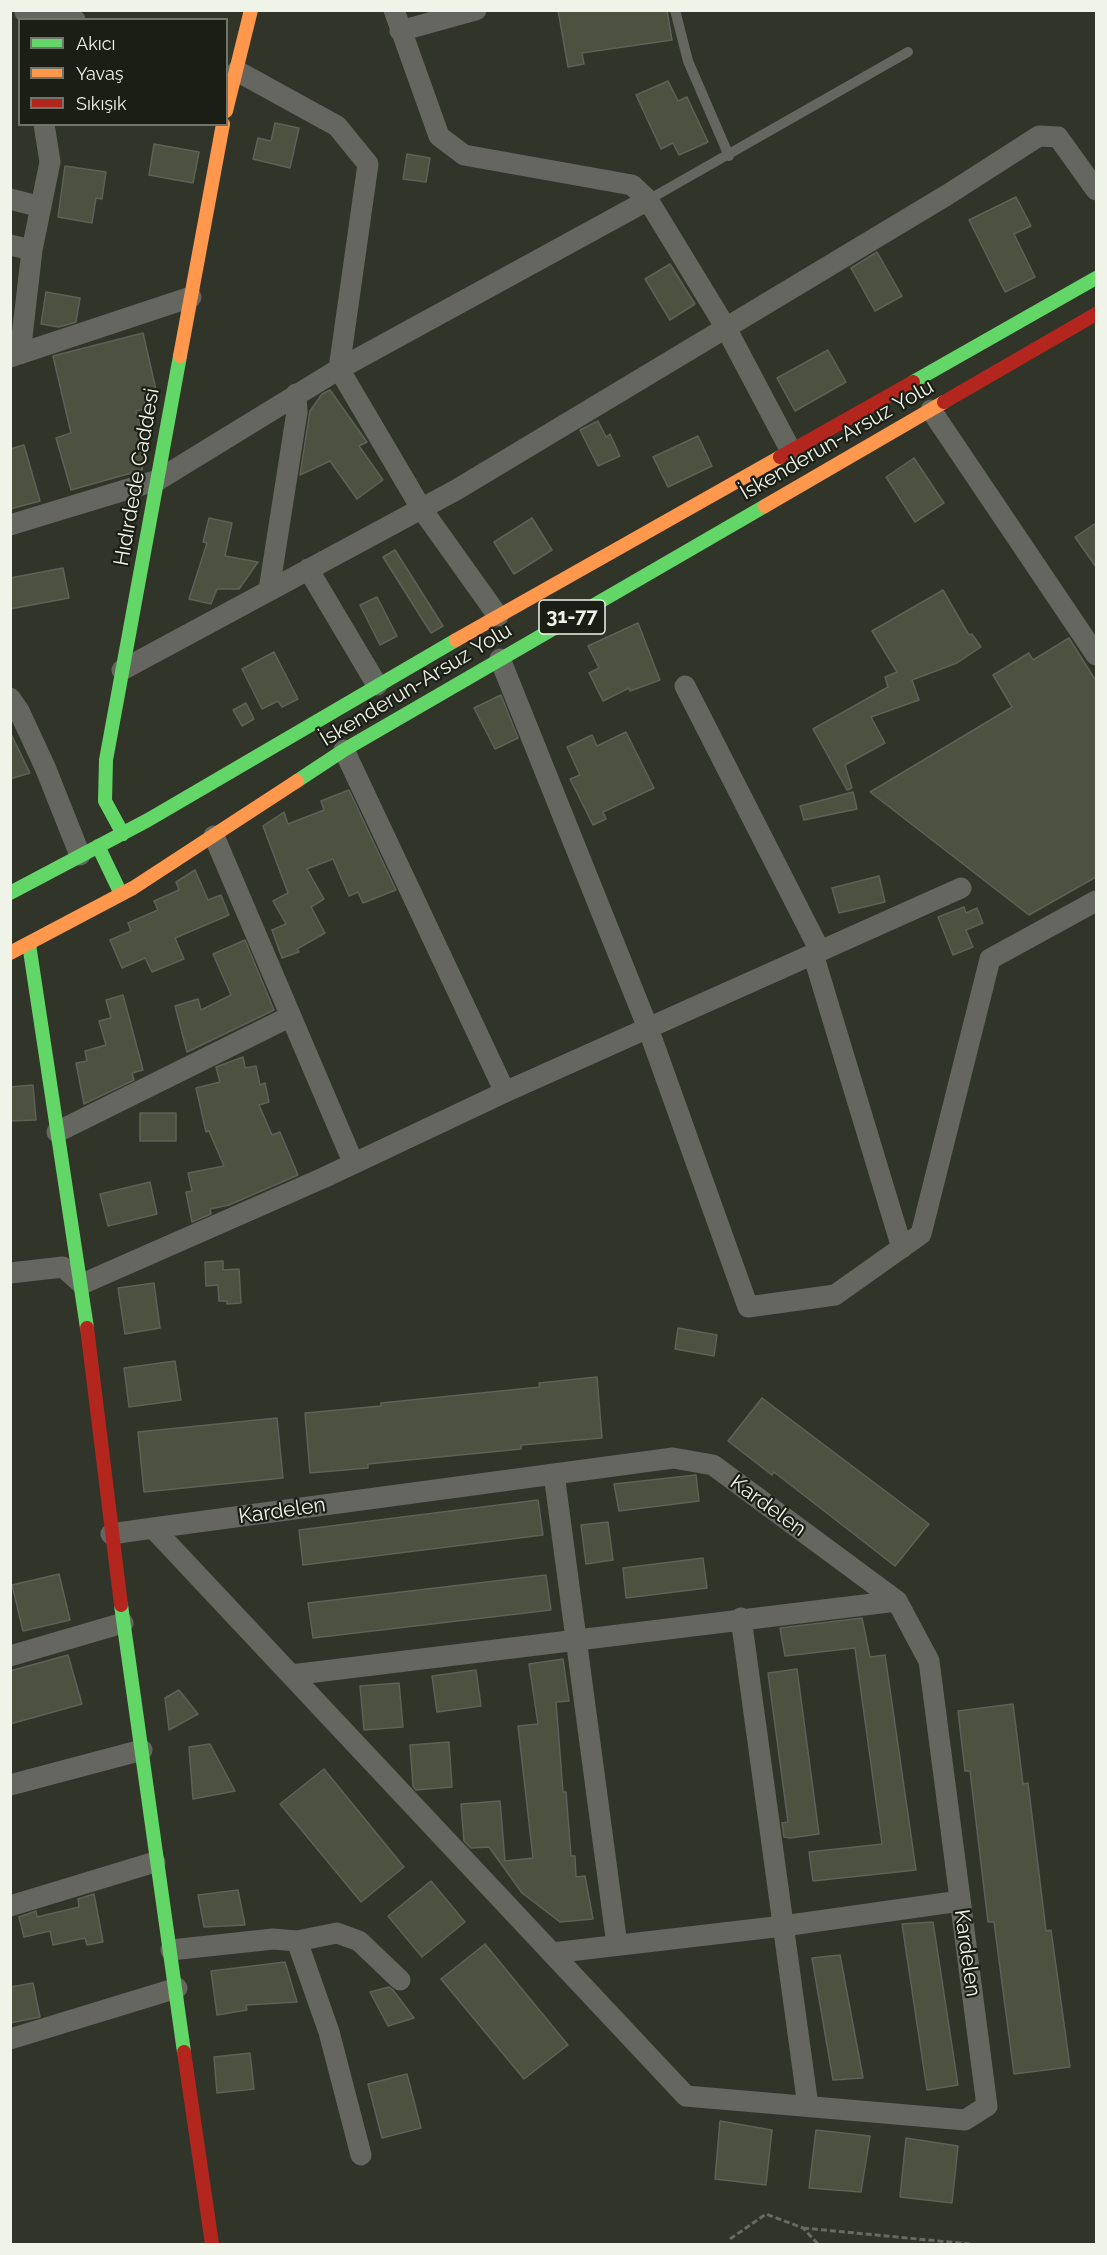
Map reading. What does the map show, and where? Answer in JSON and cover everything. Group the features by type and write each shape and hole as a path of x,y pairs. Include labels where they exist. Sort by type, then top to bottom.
{"main road":[{"path":"228,104 237,70 235,44 251,10"},
{"name":"Hıdırdede Caddesi","path":"123,834 105,801 106,760 223,126"},
{"name":"İskenderun-Arsuz Yolu","path":"10,893 123,834 377,685 1096,278"},
{"name":"İskenderun-Arsuz Yolu","path":"10,953 27,939 121,894 344,750 1096,314"},
{"path":"89,851 121,894"},
{"path":"27,939 82,1284 123,1623 212,2244"}],"street":[{"path":"394,10 439,136 464,155 632,185 648,200 726,328 791,451"},
{"path":"400,31 476,10"},
{"path":"25,14 58,18"},
{"path":"237,70 338,126 368,164 339,369 420,508 498,616"},
{"path":"44,126 50,162 32,250 15,355 191,297"},
{"path":"122,670 456,490 1039,136 1058,137 1096,190"},
{"path":"10,200 41,207"},
{"path":"10,525 158,480 339,369 648,200"},
{"path":"10,245 32,250"},
{"path":"269,590 297,412 296,394"},
{"path":"931,410 1096,655"},
{"path":"308,569 377,685"},
{"path":"500,659 648,1028 748,1307 835,1295 921,1234 990,959 1096,901"},
{"path":"685,686 817,953 902,1248"},
{"path":"13,708 89,851"},
{"path":"344,750 505,1092"},
{"path":"214,836 352,1162"},
{"path":"10,1273 63,1267 82,1284 323,1178 352,1162 505,1092 961,888"},
{"path":"57,1132 289,1017"},
{"name":"Kardelen","path":"111,1534 673,1458 713,1465 897,1600 929,1661 987,2106 965,2120 808,2106"},
{"path":"554,1474 617,1945"},
{"path":"153,1528 686,2096 808,2106 741,1618"},
{"path":"291,1675 897,1600"},
{"path":"10,1656 123,1623"},
{"path":"10,1785 142,1750"},
{"path":"10,1906 156,1862"},
{"path":"552,1953 783,1926 960,1901"},
{"path":"171,1950 273,1939 297,1941 337,1933 359,1941 400,1980"},
{"path":"297,1941 329,2032 361,2155"},
{"path":"10,2039 177,1988"}],"lane":[{"path":"675,10 688,62 729,156"},
{"path":"648,200 729,156 908,52"}],"path":[{"path":"730,2239 766,2214 803,2228 970,2244"},
{"path":"803,2228 818,2244"}],"building":[{"path":"558,10 667,10 672,40 582,53 584,64 568,67"},
{"path":"668,81 678,101 687,97 708,142 679,155 673,143 661,149 636,95"},
{"path":"275,123 299,128 290,168 253,159 258,138 271,141"},
{"path":"154,144 199,152 193,183 149,175"},
{"path":"407,154 430,158 426,182 403,179"},
{"path":"65,166 106,172 102,199 96,198 92,223 58,217"},
{"path":"1016,197 1031,226 1014,234 1035,277 1005,292 969,220"},
{"path":"877,252 902,296 875,311 851,268"},
{"path":"670,264 695,304 670,320 645,279"},
{"path":"46,292 80,298 76,322 59,327 41,324"},
{"path":"143,333 156,390 153,407 136,411 146,447 142,470 71,490 56,438 71,433 53,356"},
{"path":"828,350 846,382 795,411 777,378"},
{"path":"330,390 367,442 359,446 383,480 357,499 330,461 300,475 310,411 322,394"},
{"path":"598,421 606,437 610,434 620,456 598,466 580,430"},
{"path":"698,436 712,466 668,487 653,457"},
{"path":"24,445 40,501 10,509 10,449"},
{"path":"914,458 944,503 915,522 886,477"},
{"path":"209,518 232,523 225,556 258,562 239,589 217,589 211,604 189,599 207,543 203,542"},
{"path":"532,518 552,550 514,574 494,542"},
{"path":"1096,523 1096,567 1075,537"},
{"path":"395,550 443,626 431,633 383,557"},
{"path":"63,568 69,598 10,609 10,578"},
{"path":"943,590 969,635 972,634 981,647 957,663 912,680 919,700 871,717 885,743 845,765 852,788 847,790 813,729 888,687 885,677 897,672 872,631"},
{"path":"377,597 397,636 380,645 360,605"},
{"path":"638,623 660,680 630,691 629,688 603,701 589,673 599,668 588,646"},
{"path":"1069,638 1096,681 1096,877 1029,915 870,792 1012,707 993,675 1029,653 1033,660"},
{"path":"274,652 298,699 282,707 278,701 262,709 242,669"},
{"path":"501,695 518,738 495,749 474,708"},
{"path":"246,703 254,719 242,726 233,710"},
{"path":"10,732 30,773 10,779"},
{"path":"626,732 654,788 603,812 606,819 593,825 570,779 580,775 567,747 592,735 597,746"},
{"path":"349,790 396,890 363,903 358,892 349,896 333,859 307,869 324,899 311,907 325,933 297,949 299,952 282,958 272,930 286,924 273,901 288,893 263,826 284,812 288,824 324,810 321,801"},
{"path":"853,792 857,809 804,820 800,806"},
{"path":"195,870 208,900 221,895 229,915 175,938 184,959 152,972 145,958 122,968 110,940 131,931 128,923 158,910 154,901 179,890 176,882"},
{"path":"879,876 885,902 839,913 832,888"},
{"path":"964,907 966,913 977,908 983,923 966,930 973,947 953,955 938,917"},
{"path":"245,940 274,1010 187,1052 175,1006 198,999 201,1010 231,995 213,954"},
{"path":"123,995 143,1070 132,1073 134,1080 84,1104 76,1063 87,1061 85,1051 106,1045 99,1021 111,1018 106,1000"},
{"path":"243,1057 245,1068 256,1066 260,1085 265,1083 269,1102 259,1105 272,1135 280,1132 298,1175 229,1205 210,1209 211,1214 192,1222 186,1192 192,1191 188,1173 224,1166 209,1131 206,1132 196,1088 220,1082 216,1067"},
{"path":"33,1085 36,1120 10,1121 10,1087"},
{"path":"140,1113 176,1113 176,1141 140,1141"},
{"path":"150,1182 157,1214 108,1226 100,1194"},
{"path":"223,1261 223,1270 239,1269 241,1303 227,1304 227,1301 219,1301 218,1285 206,1286 205,1262"},
{"path":"154,1283 160,1328 125,1334 118,1288"},
{"path":"678,1328 717,1335 714,1356 675,1349"},
{"path":"175,1361 181,1400 129,1407 124,1368"},
{"path":"597,1377 602,1438 521,1445 521,1449 368,1464 368,1468 310,1473 305,1413 540,1387 539,1383"},
{"path":"762,1398 929,1524 895,1566 774,1472 772,1475 728,1441"},
{"path":"277,1418 283,1478 144,1492 138,1432"},
{"path":"696,1475 699,1501 619,1511 614,1484"},
{"path":"538,1500 543,1535 303,1565 299,1530"},
{"path":"608,1522 613,1560 586,1564 581,1525"},
{"path":"703,1558 707,1588 626,1598 623,1568"},
{"path":"59,1574 70,1620 23,1631 12,1585"},
{"path":"546,1575 551,1610 313,1638 308,1603"},
{"path":"862,1618 870,1657 885,1655 916,1870 813,1881 809,1852 882,1844 855,1648 785,1656 780,1628"},
{"path":"68,1655 82,1704 10,1724 10,1671"},
{"path":"563,1659 569,1701 556,1702 563,1792 566,1792 571,1856 575,1856 576,1877 585,1876 593,1919 560,1922 522,1893 489,1847 471,1848 464,1841 461,1804 500,1801 505,1861 533,1858 518,1726 538,1724 529,1664"},
{"path":"797,1669 819,1834 790,1838 784,1837 782,1823 788,1822 768,1673"},
{"path":"476,1670 481,1706 437,1712 432,1676"},
{"path":"399,1683 403,1727 364,1730 360,1686"},
{"path":"179,1690 198,1714 169,1730 165,1698"},
{"path":"1013,1704 1023,1784 1028,1783 1046,1931 1051,1930 1070,2067 1014,2074 994,1922 988,1922 970,1771 965,1771 958,1711"},
{"path":"449,1742 452,1787 416,1790 413,1786 410,1745"},
{"path":"210,1744 235,1791 193,1799 189,1747"},
{"path":"324,1769 404,1867 361,1902 280,1804"},
{"path":"431,1881 465,1922 422,1957 388,1916"},
{"path":"238,1890 245,1925 204,1927 198,1895"},
{"path":"94,1894 103,1942 87,1945 85,1938 53,1945 50,1931 24,1937 19,1917 36,1911 37,1917 79,1907 78,1899"},
{"path":"933,1922 958,2085 927,2090 902,1924"},
{"path":"485,1944 568,2045 524,2079 441,1979"},
{"path":"840,1955 863,2078 833,2080 812,1958"},
{"path":"285,1962 297,2002 246,2005 247,2010 217,2015 211,1971"},
{"path":"33,1983 40,2017 10,2023 10,1987"},
{"path":"389,1987 414,2018 388,2026 370,1992"},
{"path":"250,2053 254,2089 217,2093 214,2057"},
{"path":"407,2074 421,2128 382,2138 368,2084"},
{"path":"720,2121 772,2130 766,2185 715,2179"},
{"path":"816,2130 870,2136 861,2192 809,2188"},
{"path":"906,2138 958,2146 952,2203 900,2197"}],"traffic: fast":[{"path":"913,382 1096,278"},
{"path":"123,834 105,801 106,760 180,356"},
{"path":"297,781 344,750 765,506"},
{"path":"10,893 148,820 456,640"},
{"path":"98,846 121,894"},
{"path":"29,944 87,1328"},
{"path":"121,1605 184,2052"}],"traffic: slow":[{"path":"228,103 251,10"},
{"path":"180,356 223,126"},
{"path":"765,506 944,402"},
{"path":"456,640 780,457"},
{"path":"10,953 133,888 297,781"}],"traffic: jam":[{"path":"944,402 1096,314"},
{"path":"780,457 913,382"},
{"path":"87,1328 121,1605"},
{"path":"184,2052 212,2244"}]}
